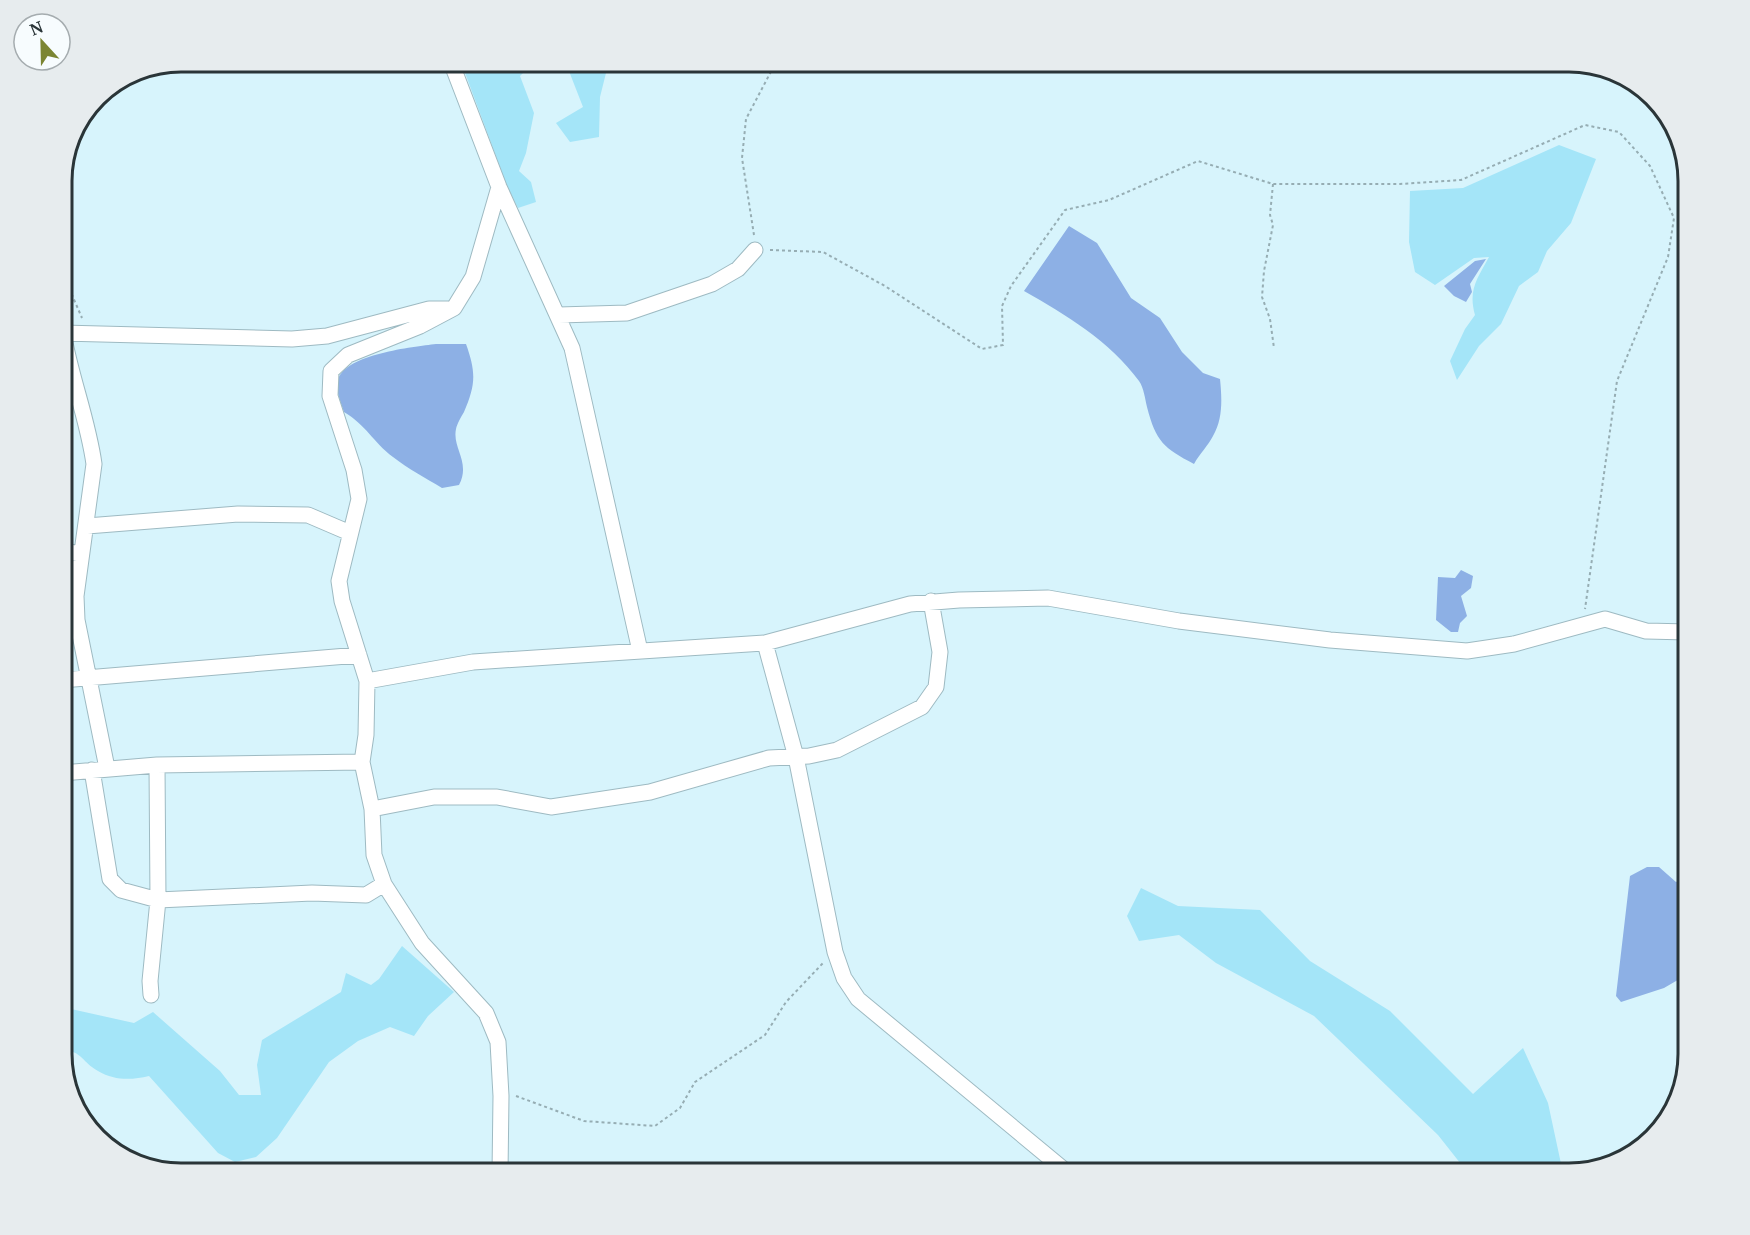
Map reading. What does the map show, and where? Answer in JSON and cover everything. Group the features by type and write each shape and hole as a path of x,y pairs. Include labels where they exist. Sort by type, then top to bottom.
{"street":[{"path":"455,72 500,187 572,348 640,651"},
{"path":"500,187 473,278 454,308 420,326 348,355 331,371 330,396 354,470 359,499 339,580 342,601 367,681 366,735 362,762 372,808 374,855 384,884 422,943 486,1013 498,1042 501,1096 500,1163"},
{"path":"559,315 627,313 712,284 738,269 756,250"},
{"path":"72,334 304,338 327,336 429,309 454,308"},
{"path":"72,378 92,443 94,464 76,596 77,620 88,679 100,769 111,879 121,890 158,900 312,893 366,895 384,884"},
{"path":"87,526 238,514 308,515 350,533"},
{"path":"72,553 81,554"},
{"path":"367,681 473,662 765,643 910,604 931,602 1048,598 1179,621 1330,640 1467,651 1514,644 1605,619 1646,631 1678,632"},
{"path":"372,808 434,797 497,797 551,807 650,792 769,758 796,757 837,750 922,707 936,687 940,652 931,602"},
{"path":"765,643 796,757 835,952 843,978 858,999 1056,1163"},
{"path":"72,680 359,655"},
{"path":"72,772 157,765 362,762"},
{"path":"151,995 150,981 158,900 157,765"}],"path":[{"path":"771,72 746,120 742,158 756,250 823,252 885,286 982,349 1003,345 1002,306 1011,286 1065,210 1109,200 1198,161 1274,184 1401,184 1461,180 1585,125 1619,132 1650,166 1674,218 1668,257 1617,381 1583,624"},
{"path":"1274,184 1270,215 1273,225 1264,271 1262,297 1270,318 1274,348"},
{"path":"72,296 88,335"},
{"path":"501,1096 516,1096 584,1121 655,1126 680,1108 695,1082 765,1035 786,1002 835,952"}],"shaded area":[{"path":"465,72 524,72 520,76 534,113 526,153 519,171 531,182 536,202 518,208 507,186"},
{"path":"569,72 606,72 600,97 599,137 570,142 556,123 583,107"},
{"path":"1559,145 1596,159 1571,223 1547,251 1538,272 1519,286 1501,324 1479,346 1457,380 1450,361 1465,329 1475,315 1473,291 1477,278 1489,257 1474,258 1435,285 1415,272 1409,242 1410,191 1463,188"},
{"path":"1069,226 1097,243 1131,298 1160,318 1182,352 1203,373 1220,379 1219,423 1211,440 1194,464 1168,448 1158,436 1150,419 1141,384 1115,353 1071,319 1024,291"},
{"path":"1486,259 1470,284 1472,292 1466,302 1454,296 1444,286 1475,261"},
{"path":"436,344 466,344 473,370 473,386 455,436 462,462 462,477 459,485 442,488 393,457 358,422 344,412 337,388 343,371 366,358 381,353"},
{"path":"1461,570 1473,576 1471,588 1461,596 1467,616 1460,623 1458,632 1451,632 1436,620 1438,577 1455,578"},
{"path":"1647,867 1659,867 1676,882 1678,881 1678,980 1664,988 1621,1002 1616,996 1630,876"},
{"path":"1141,888 1178,906 1260,910 1310,961 1390,1011 1473,1094 1523,1048 1548,1103 1561,1163 1460,1163 1438,1135 1314,1016 1216,963 1179,935 1139,941 1127,916"},
{"path":"402,946 454,992 428,1016 414,1036 390,1027 358,1041 329,1062 277,1138 256,1157 235,1162 218,1153 149,1076 130,1079 111,1077 93,1068 72,1051 72,1009 134,1023 153,1012 220,1071 239,1095 261,1095 257,1065 262,1040 341,992 346,973 371,985 379,979"}]}
